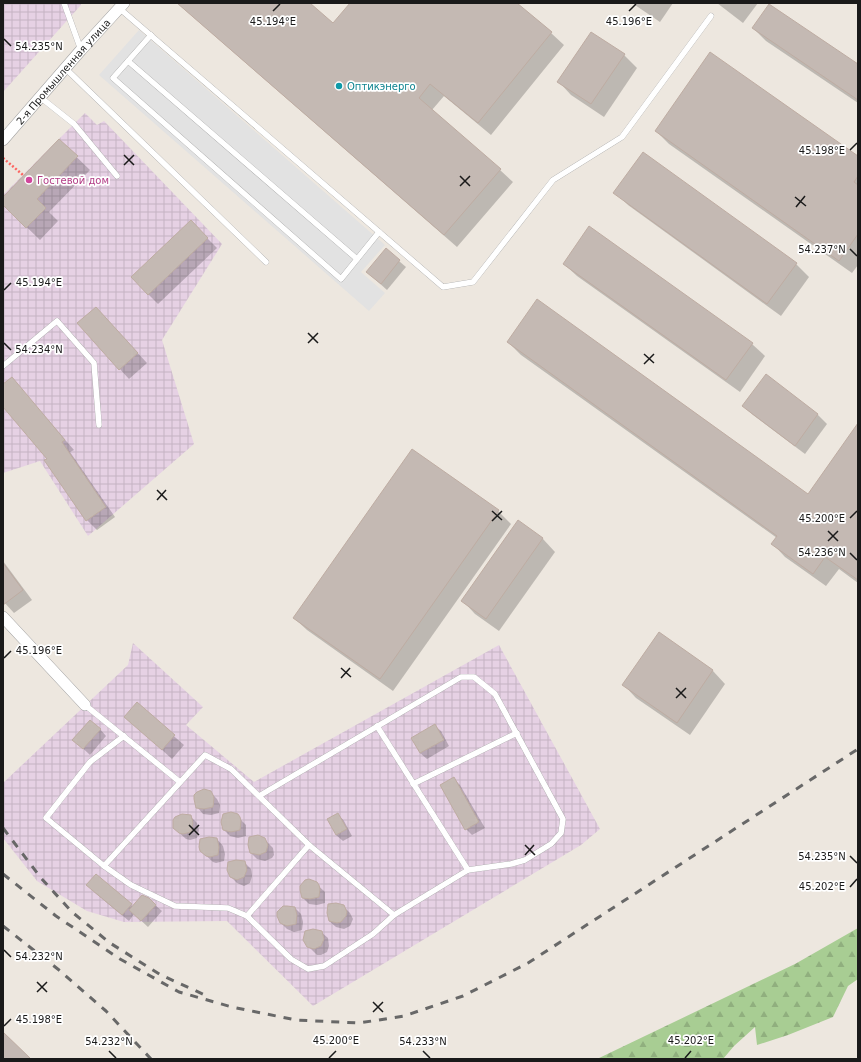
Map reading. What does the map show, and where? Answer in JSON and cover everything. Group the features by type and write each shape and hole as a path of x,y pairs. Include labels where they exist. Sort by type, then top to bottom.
{"street":[{"name":"2-я Промышленная улица","path":"3,140 65,68 122,6"},
{"path":"3,617 85,706"}],"lane":[{"path":"64,3 81,50"},
{"path":"122,6 151,35 443,287 473,282 552,180 622,137 712,16"},
{"path":"151,35 113,78 341,279 379,232"},
{"path":"128,61 356,259"},
{"path":"65,68 266,262"},
{"path":"40,97 74,124 117,176"},
{"path":"3,366 57,321 94,363 99,425"},
{"path":"124,736 90,762 46,818 104,866 131,885 175,906 228,908 247,916 291,959 308,969 324,966 373,934 394,915 468,870 511,864 525,860 551,844 561,833 564,819 495,694 474,677 461,677 258,796"},
{"path":"85,706 180,782"},
{"path":"377,726 468,870"},
{"path":"413,784 517,733"},
{"path":"104,866 205,755 231,769 309,845 394,915"},
{"path":"247,916 309,845"}],"path":[{"path":"3,158 23,175"}],"shaded area":[{"path":"3,3 81,3 81,5 3,92"},
{"path":"139,30 385,245 361,272 385,293 369,311 99,75"},
{"path":"85,113 97,125 104,121 222,244 162,340 194,444 88,536 40,461 3,473 3,195"},
{"path":"133,643 203,707 186,725 254,782 499,645 600,829 581,845 313,1006 227,921 124,922 87,911 37,881 3,838 3,783 128,665"}],"green space":[{"path":"858,928 858,979 848,986 833,1017 788,1035 757,1045 755,1027 734,1046 723,1059 597,1059 795,964"}],"building":[{"name":"Оптикэнерго","path":"177,3 310,3 333,23 350,3 517,3 552,32 478,123 430,84 419,98 501,169 444,235"},
{"path":"769,4 858,64 858,100 752,28"},
{"path":"591,32 625,54 591,104 557,82"},
{"path":"710,52 858,156 858,176 854,182 858,185 858,234 839,261 655,131"},
{"path":"59,139 78,156 37,199 46,208 26,228 3,205 3,197"},
{"path":"643,152 797,263 767,304 613,193"},
{"path":"191,220 208,238 148,295 131,277"},
{"path":"589,226 753,343 726,380 563,264"},
{"path":"386,248 400,260 381,284 366,272"},
{"path":"537,299 808,494 858,423 858,580 825,557 813,574 771,544 777,536 507,342"},
{"path":"96,307 138,353 119,370 77,323"},
{"path":"766,374 818,414 795,446 742,406"},
{"path":"12,377 65,440 62,442 106,507 86,521 44,460 47,459 3,407 3,384"},
{"path":"412,449 499,510 380,679 293,618"},
{"path":"518,520 543,538 486,619 461,601"},
{"path":"3,563 23,590 3,605"},
{"path":"659,632 713,670 677,723 622,685"},
{"path":"137,702 175,735 162,750 124,717"},
{"path":"90,720 101,729 83,749 72,740"},
{"path":"435,724 444,740 420,753 411,738"},
{"path":"454,777 479,822 465,830 440,785"},
{"path":"204,789 211,791 213,795 213,807 204,809 196,808 194,795"},
{"path":"231,812 238,814 240,817 240,830 231,832 223,830 221,822 223,814"},
{"path":"338,813 347,829 336,835 327,819"},
{"path":"182,814 191,815 193,823 191,832 183,834 179,833 173,828 173,820 175,817"},
{"path":"258,835 265,838 268,845 266,852 259,855 250,853 248,845 249,837"},
{"path":"209,837 217,838 219,847 218,855 210,857 206,856 200,851 200,839"},
{"path":"236,860 245,861 247,870 244,877 237,880 230,877 227,870 228,862"},
{"path":"96,874 132,904 122,915 86,885"},
{"path":"309,879 317,882 319,885 319,897 310,899 302,898 300,886 305,880"},
{"path":"142,895 149,898 156,905 141,921 129,910"},
{"path":"336,903 344,905 347,912 346,916 341,922 337,923 329,921 327,913 328,904"},
{"path":"283,906 295,907 297,915 296,924 287,926 280,923 277,912"},
{"path":"313,929 322,931 324,939 321,946 314,949 307,947 303,940 305,931"},
{"path":"3,1032 31,1059 3,1059"}],"railway":[{"path":"3,874 56,916 120,959 179,992 232,1007 296,1020 359,1023 404,1016 463,996 528,963 858,749"},
{"path":"3,828 41,878 72,912 110,943 161,975 205,995"},
{"path":"3,926 59,970 106,1011 151,1059"}],"place":[{"name":"Оптикэнерго","path":"339,86"},
{"name":"Гостевой дом","path":"29,180"}]}
